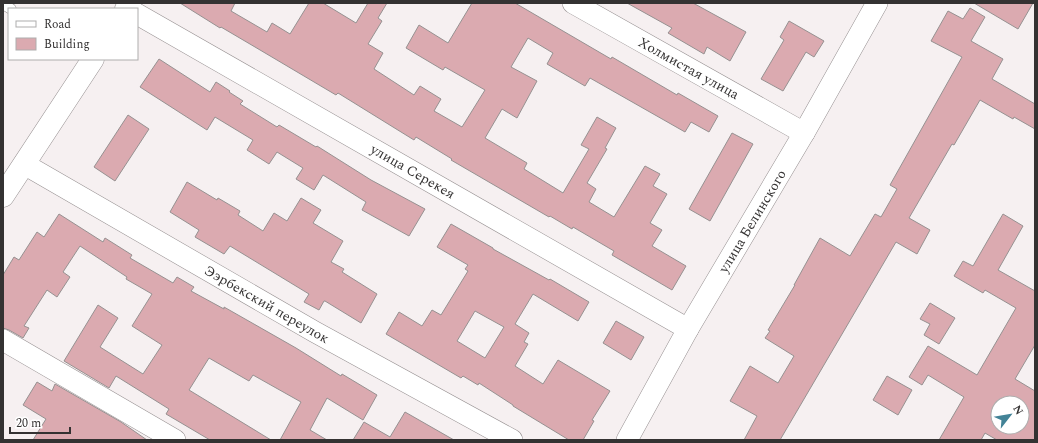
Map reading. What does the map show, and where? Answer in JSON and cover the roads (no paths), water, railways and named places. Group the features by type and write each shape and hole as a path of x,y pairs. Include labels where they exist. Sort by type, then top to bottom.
{"street":[{"name":"Холмистая улица","path":"573,3 804,133"},
{"name":"улица Белинского","path":"627,440 688,329 804,133 877,3"},
{"name":"улица Серекея","path":"138,13 688,329"},
{"path":"3,196 92,60"},
{"name":"Ээрбекский переулок","path":"24,164 315,332 512,440"},
{"path":"3,340 166,438"}]}
